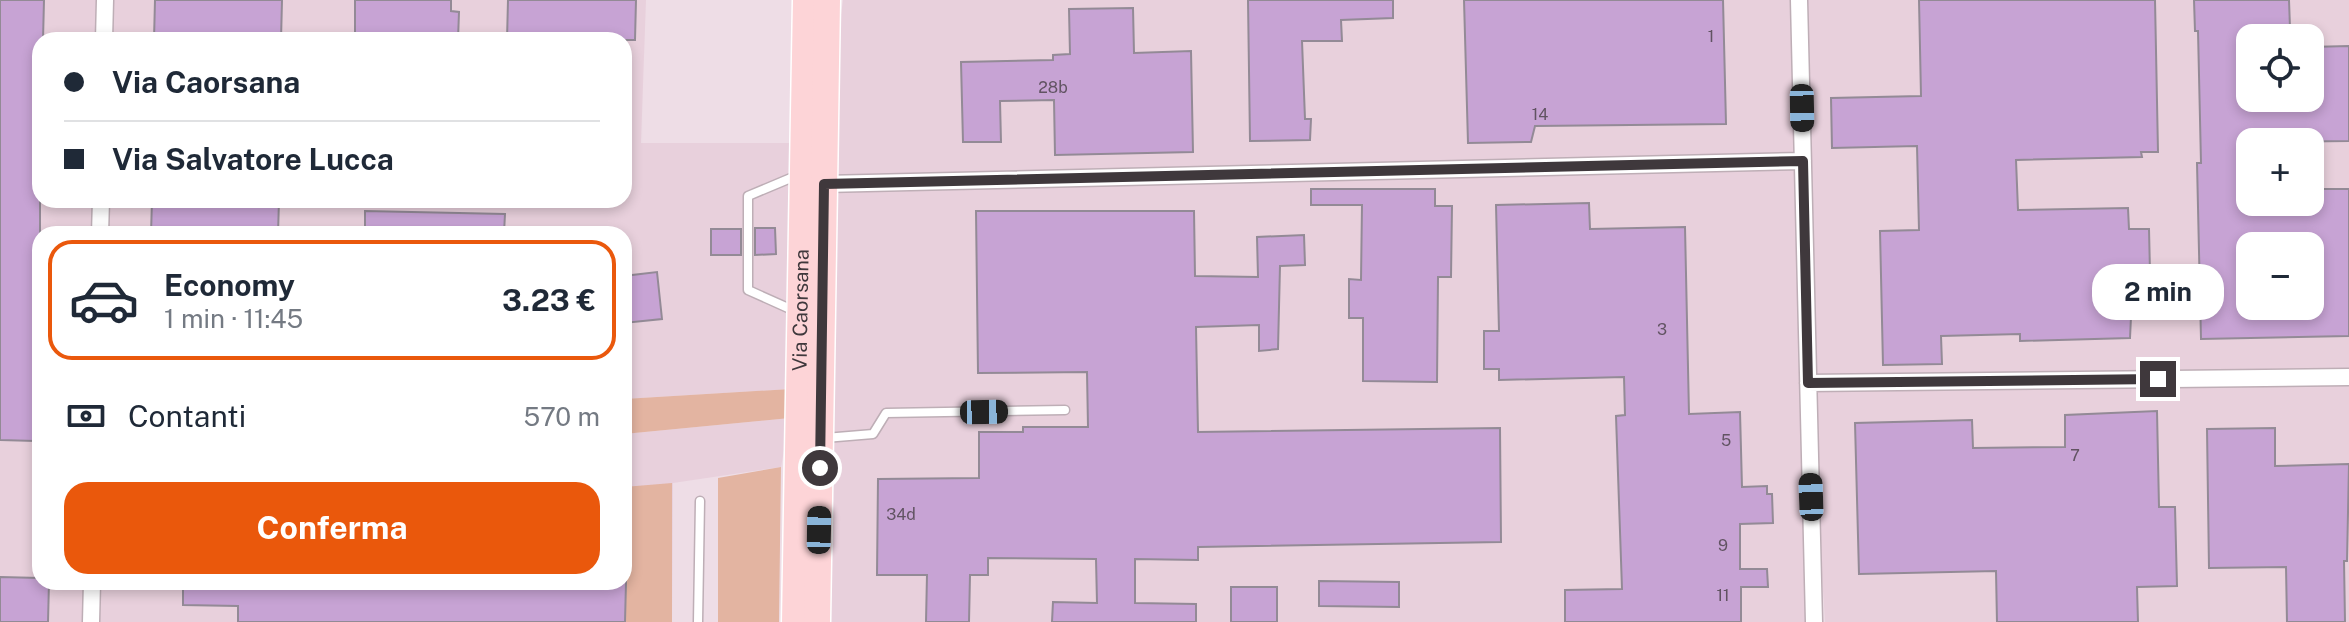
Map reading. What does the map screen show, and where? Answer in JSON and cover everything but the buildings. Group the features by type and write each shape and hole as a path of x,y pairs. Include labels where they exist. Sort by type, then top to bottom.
{"main road":[{"name":"Via Caorsana","path":"806,0 820,438 817,622"},
{"name":"Via Caorsana","path":"795,622 799,313 827,0"}],"street":[{"path":"104,32 105,0"},
{"path":"1799,0 1814,622"},
{"path":"813,178 1803,161"},
{"path":"1808,383 2349,377"},
{"path":"91,622 92,590"}],"lane":[{"path":"799,313 748,290 748,196 813,178"},
{"path":"820,438 873,434 886,413 1065,410"},
{"path":"698,622 700,501"}],"shaded area":[{"path":"0,0 646,0 641,143 789,143 791,389 632,399 632,226 32,226 32,590 632,590 632,433 790,418 781,467 673,483 672,622 0,622"},
{"path":"843,0 2349,0 2349,622 1825,622 1810,383 1810,622 830,622 836,53"},
{"path":"791,389 790,418 632,433 632,399"},
{"path":"781,467 779,622 718,622 718,478"},
{"path":"672,483 672,622 625,622 625,590 632,590 632,486"}],"route":[{"path":"820,468 824,184 1803,161 1808,383 2158,379"}]}
